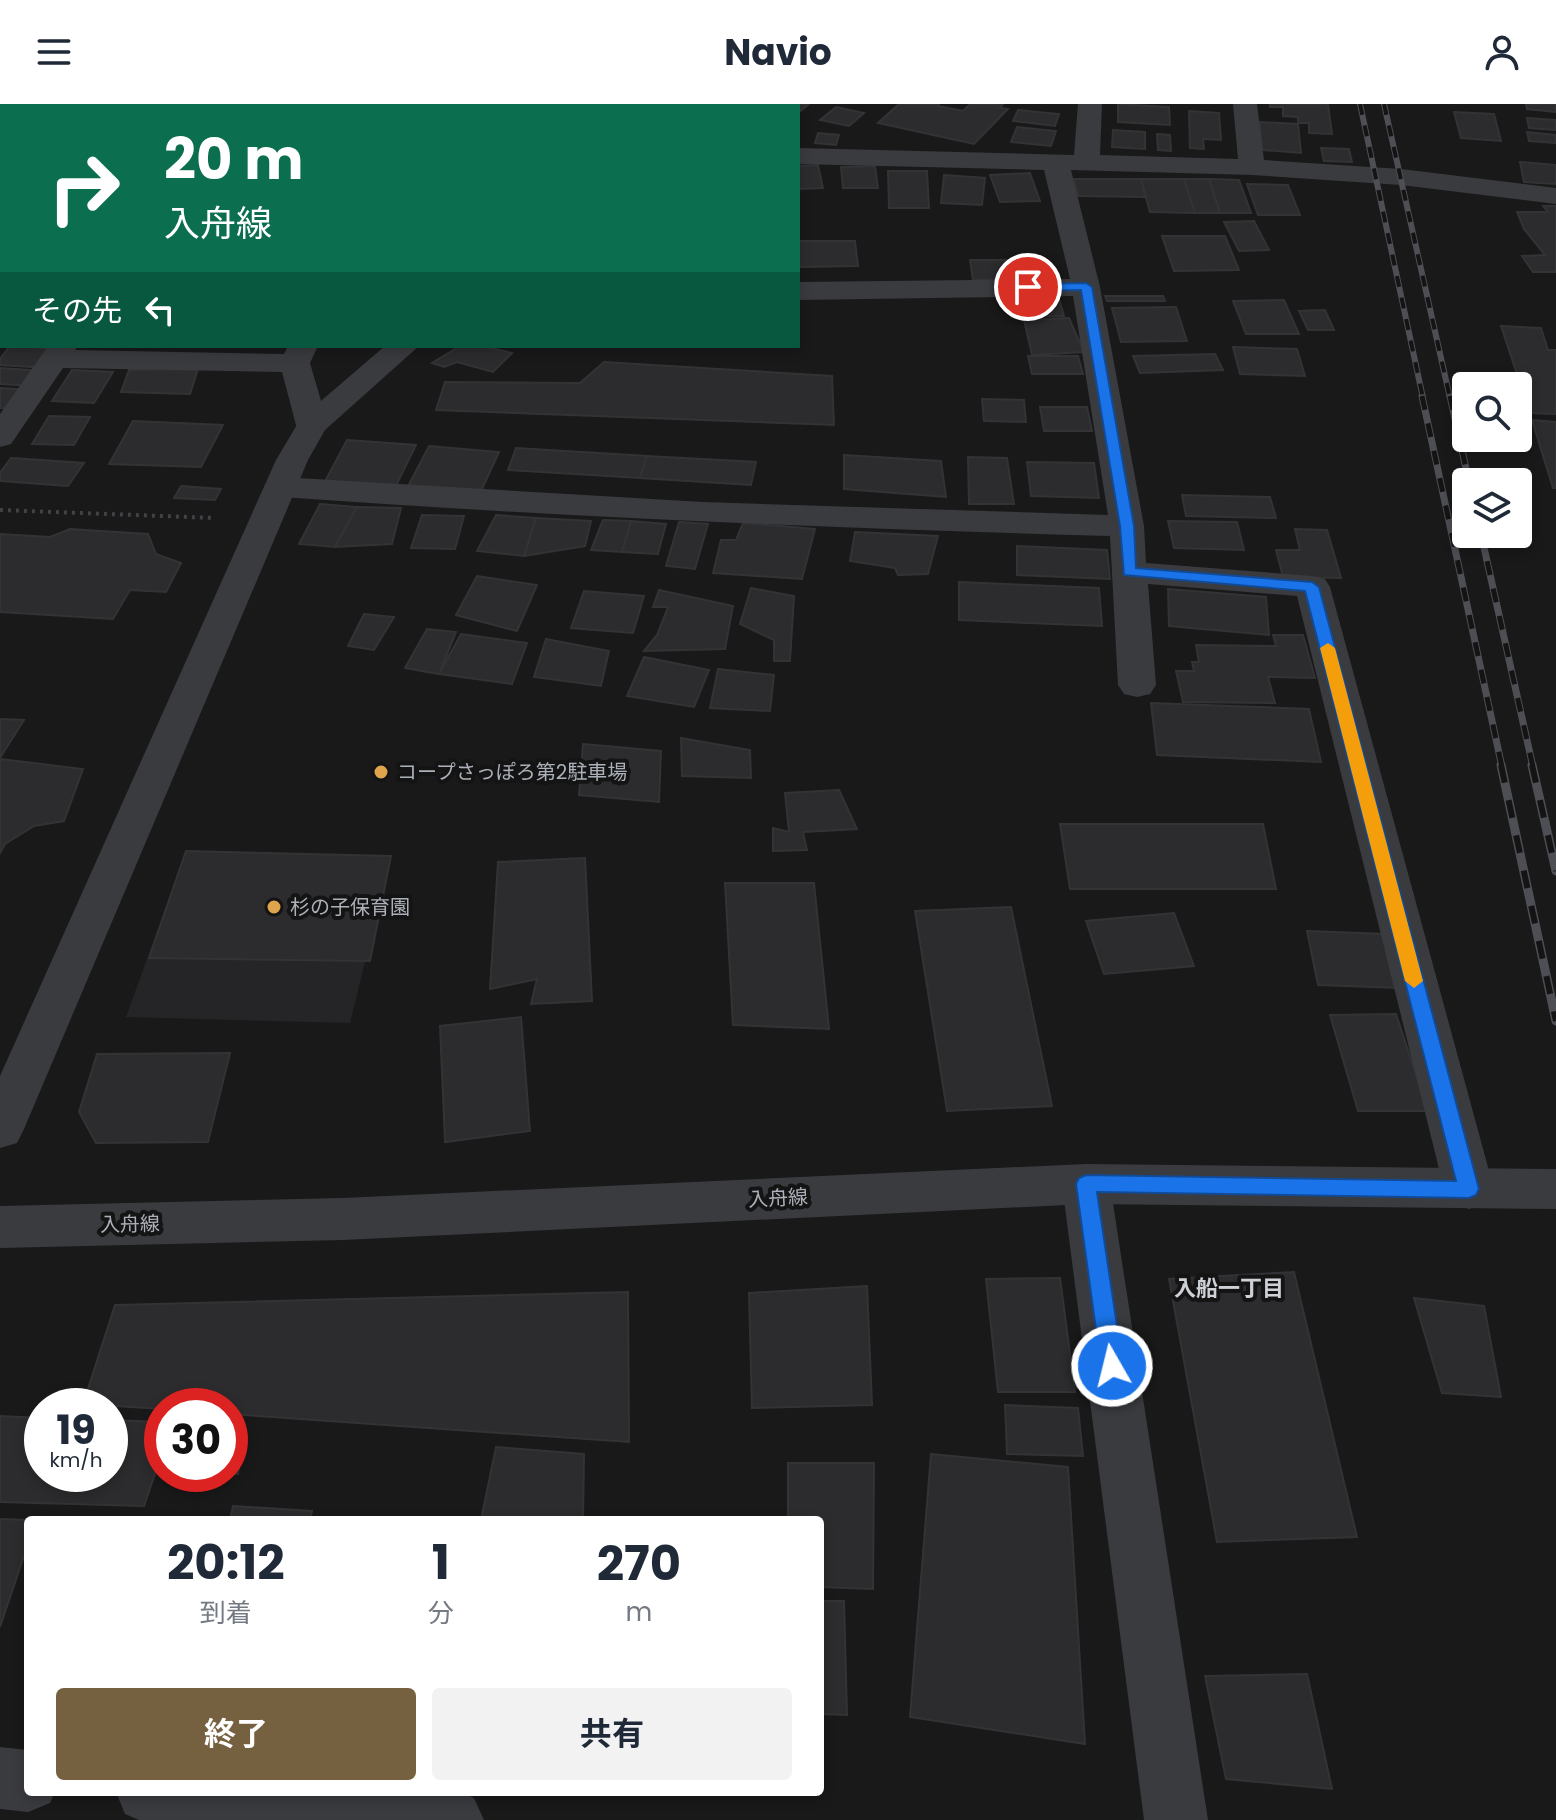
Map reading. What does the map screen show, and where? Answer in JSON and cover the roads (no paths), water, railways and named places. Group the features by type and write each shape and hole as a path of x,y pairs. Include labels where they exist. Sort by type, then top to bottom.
{"street":[{"path":"1087,162 1090,104"},
{"path":"1245,104 1252,167"},
{"path":"800,156 1252,167 1401,177 1556,196"},
{"path":"1056,164 1086,287 1127,526 1137,685"},
{"path":"800,291 1086,287"},
{"path":"0,1129 292,460 312,425 401,348"},
{"path":"0,437 59,352 299,354 312,425"},
{"path":"273,503 1127,526"},
{"path":"1129,572 1312,587 1469,1189"},
{"path":"1086,1184 1176,1820"},
{"name":"入舟線","path":"0,1227 343,1219 1086,1184 1556,1189"},
{"path":"0,1778 24,1781"},
{"path":"191,1796 452,1820"}],"railway":[{"path":"1360,104 1423,398"},
{"path":"1384,104 1450,398"},
{"path":"1422,396 1502,767"},
{"path":"1450,396 1466,468"},
{"path":"1484,548 1533,767"},
{"path":"1501,765 1556,1021"},
{"path":"1532,765 1556,871"}],"place":[{"name":"コープさっぽろ第2駐車場","path":"381,772"},
{"name":"杉の子保育園","path":"274,907"}],"district":[{"name":"入船一丁目","path":"1229,1288"}]}
